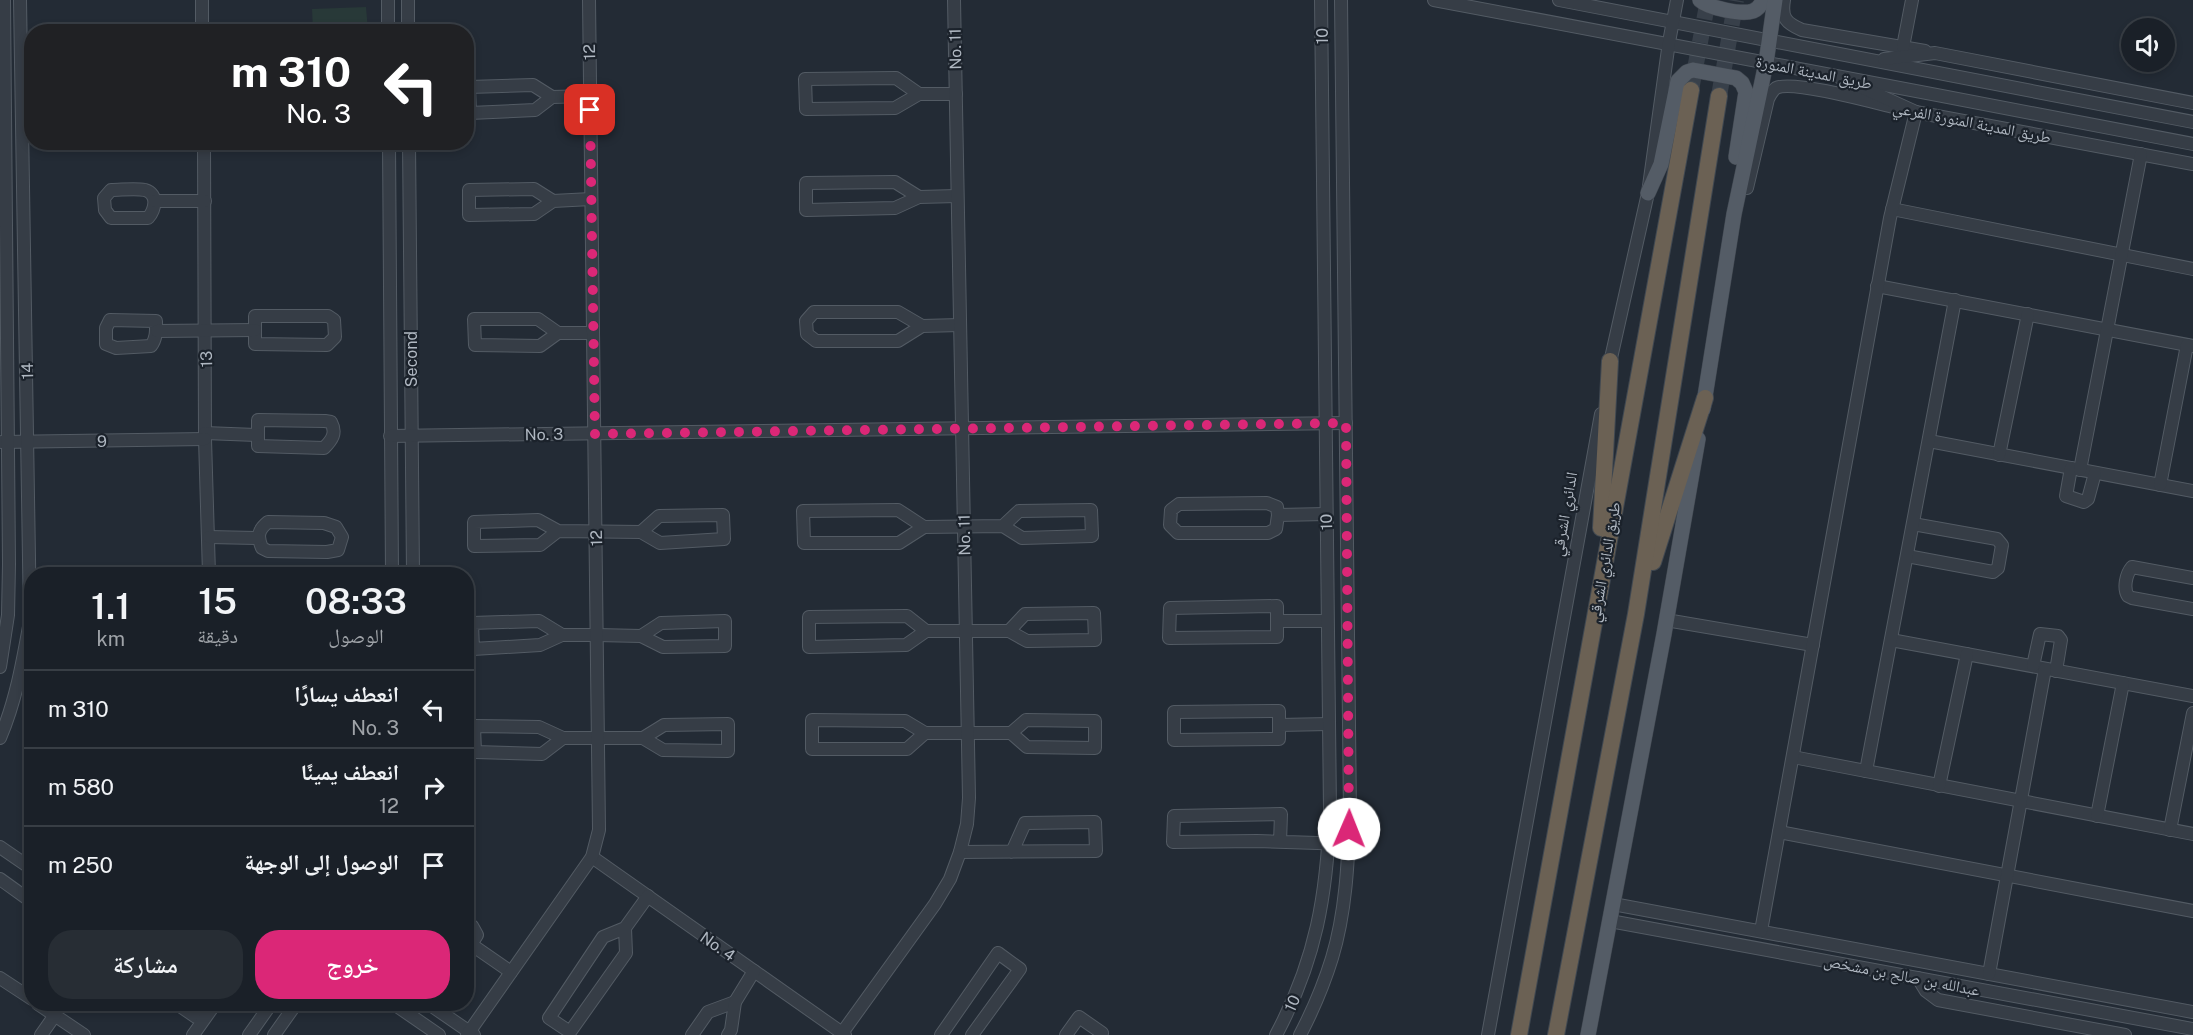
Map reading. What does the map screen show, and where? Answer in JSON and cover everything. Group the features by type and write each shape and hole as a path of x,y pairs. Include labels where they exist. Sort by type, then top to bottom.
{"highway":[{"name":"طريق الدائري الشرقي","path":"1519,1035 1597,596 1691,90"},
{"path":"1556,1035 1636,614 1719,96"},
{"path":"1597,596 1610,361"},
{"path":"1636,614 1705,398"}],"main road":[{"path":"1700,0 1705,5 1742,13 1754,11 1764,0"},
{"path":"1588,1035 1666,620 1734,214 1766,63 1775,0"},
{"path":"1648,193 1661,164 1678,81 1687,72 1693,70 1736,78 1742,82 1746,92 1731,188 1734,214"}],"street":[{"path":"2,0 20,0"},
{"name":"14","path":"0,667 8,615 4,442 2,0"},
{"name":"14","path":"20,0 29,567"},
{"path":"202,0 202,24"},
{"path":"388,0 388,24"},
{"path":"408,0 408,24"},
{"name":"12","path":"470,1034 592,857 599,830 589,0"},
{"name":"No. 11","path":"839,1033 935,904 950,879 967,824 968,734 954,0"},
{"name":"10","path":"1276,1035 1294,1002 1312,950 1329,862 1321,0"},
{"name":"10","path":"1300,1035 1313,1010 1332,957 1341,915 1349,844 1341,0"},
{"name":"طريق المدينة المنورة","path":"1434,0 1669,42 1766,63 2193,144"},
{"name":"طريق المدينة المنورة","path":"1558,0 2193,122"},
{"name":"الدائري الشرقي","path":"1488,1035 1610,361 1648,193 1677,0"},
{"path":"1784,0 1782,11 1788,22 1802,30 1903,47 2193,103"},
{"path":"1903,47 1912,0"},
{"path":"1872,61 1935,53"},
{"path":"1761,931 1877,286 1892,210 1916,112 1839,77"},
{"path":"919,94 896,78 805,79 806,109 895,108 919,94 956,94"},
{"path":"2084,82 2135,112"},
{"path":"474,87 533,85 552,97 590,96"},
{"name":"طريق المدينة المنورة الفرعي","path":"1734,214 1746,192 1768,99 1778,87 1799,87 1916,112 2193,164"},
{"path":"474,113 535,110 552,97"},
{"path":"2061,139 2133,132"},
{"name":"13","path":"204,150 205,436 209,567"},
{"name":"Second","path":"389,150 392,567"},
{"name":"Second","path":"409,150 413,567"},
{"path":"2095,473 2088,499 2084,502 2066,496 2076,469 2107,330 2140,154"},
{"path":"919,197 895,182 806,183 806,210 895,208 919,197 957,196"},
{"path":"553,201 534,189 469,190 469,215 534,214 553,201 591,199"},
{"path":"155,201 205,201"},
{"path":"1892,210 2193,269"},
{"path":"1877,286 2190,345 2160,485"},
{"path":"1866,771 1955,300"},
{"path":"922,326 898,312 813,312 806,321 807,334 816,341 898,341 922,326 960,324"},
{"path":"1999,455 2028,314"},
{"path":"255,316 328,316 334,320 335,337 327,345 255,344 255,330 255,316"},
{"path":"558,333 540,346 475,345 474,319 538,319 558,333 593,333"},
{"path":"156,331 255,330"},
{"path":"258,420 331,422 334,435 324,448 258,446 257,435 258,420"},
{"name":"No. 3","path":"390,436 1346,423"},
{"name":"9","path":"4,442 257,435"},
{"path":"1929,441 2193,491"},
{"path":"1267,503 1277,507 1278,515 1276,529 1268,533 1178,533 1170,525 1171,510 1179,504 1267,503"},
{"path":"924,527 898,510 803,511 804,543 899,543 924,527 1003,526 1022,538 1092,536 1091,510 1019,511 1003,526"},
{"path":"1278,515 1326,514"},
{"path":"558,531 540,545 474,546 474,522 538,520 558,531 641,532 660,543 724,539 723,515 659,516 641,532"},
{"path":"268,522 324,523 336,528 342,537 338,550 327,552 268,551 262,548 258,538 261,528 268,522"},
{"path":"1907,556 1993,572 1998,568 2002,545 1997,539 1913,524"},
{"path":"209,537 258,538"},
{"path":"2193,578 2132,567 2125,588 2128,596 2132,598 2193,609"},
{"path":"1277,606 1277,621 1277,637 1169,638 1170,608 1277,606"},
{"path":"926,632 907,616 809,617 809,647 906,645 926,632 1009,631 1027,641 1095,640 1094,613 1025,614 1009,631"},
{"path":"1666,620 1813,645"},
{"path":"474,622 539,621 562,635"},
{"path":"474,650 540,645 562,635 640,636 663,647 725,646 725,621 661,622 640,636"},
{"path":"1277,621 1327,621"},
{"path":"1891,640 2193,696"},
{"path":"1939,786 1967,654"},
{"name":"14","path":"0,738 21,672 24,655"},
{"path":"1989,974 2045,668"},
{"path":"2097,816 2123,683"},
{"path":"1279,711 1279,725 1280,739 1174,740 1174,712 1279,711"},
{"path":"2170,830 2193,713"},
{"path":"925,733 907,749 812,749 812,720 905,721 925,733 1011,734 1027,747 1095,748 1095,721 1026,720 1011,734"},
{"path":"563,738 542,754 475,752 474,726 539,727 563,738 643,738 663,750 728,751 728,724 664,725 643,738"},
{"path":"1279,725 1329,724"},
{"path":"1793,757 2193,834"},
{"path":"1280,842 1281,814 1174,816 1173,842 1349,844"},
{"path":"960,852 1012,852 1096,851 1095,822 1025,823 1012,852"},
{"path":"1779,832 2193,911"},
{"path":"0,847 24,864"},
{"name":"No. 4","path":"592,857 839,1033"},
{"path":"0,879 24,896"},
{"path":"625,928 626,953 570,1032 549,1018 603,937 625,928 648,896"},
{"name":"عبدالله بن صالح بن مشخص","path":"1613,904 2193,1012"},
{"name":"عبدالله بن صالح بن مشخص","path":"1610,921 2193,1029"},
{"path":"474,950 511,972"},
{"path":"941,1035 998,953 1020,969 972,1035"},
{"path":"728,1035 731,1030 735,1002 754,971"},
{"path":"0,978 24,994"},
{"path":"1918,978 1926,991 1938,1000 2125,1035"},
{"path":"692,1035 708,1012 735,1002"},
{"path":"50,1011 84,1035"},
{"path":"187,1011 196,1017 200,1011"},
{"path":"193,1035 210,1011"},
{"path":"249,1035 266,1011"},
{"path":"274,1035 291,1011"},
{"path":"404,1011 439,1035"},
{"path":"439,1011 470,1034"},
{"path":"41,1035 55,1015"},
{"path":"1066,1035 1079,1017 1102,1033 1101,1035"}],"shaded area":[{"path":"366,7 367,24 313,24 312,9"}],"tunnel":[{"path":"1691,90 1708,0"},
{"path":"1719,96 1736,0"}],"route":[{"path":"590,110 595,434 1346,423 1349,829"}]}
